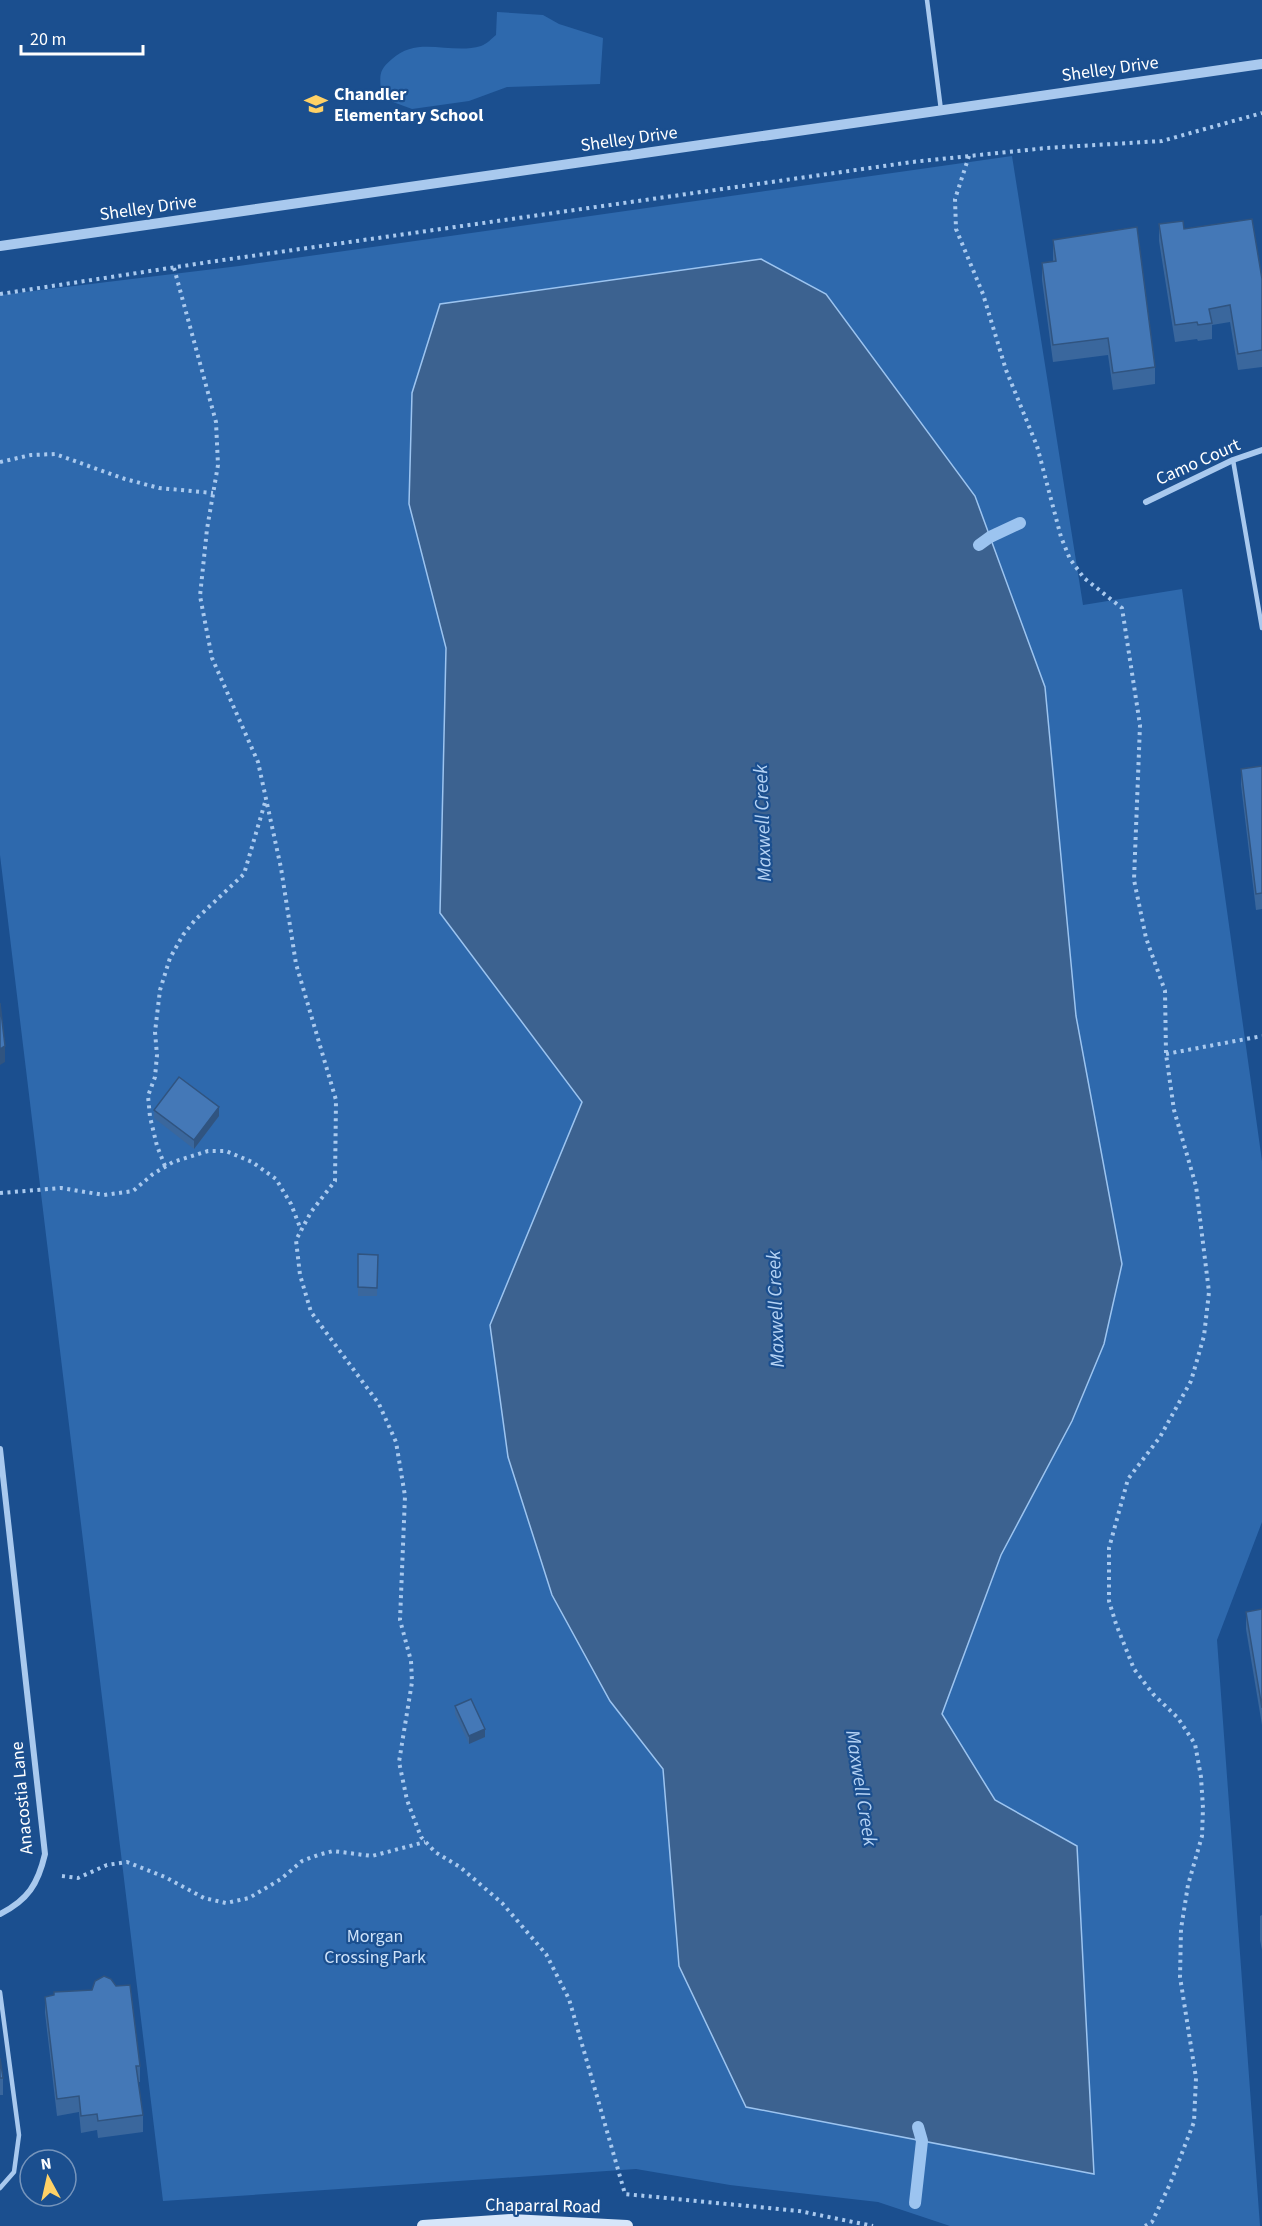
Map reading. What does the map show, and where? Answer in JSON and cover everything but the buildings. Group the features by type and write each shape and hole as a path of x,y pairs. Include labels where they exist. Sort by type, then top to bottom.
{"main road":[{"name":"Chaparral Road","path":"423,2226 511,2220 627,2226"}],"street":[{"name":"Shelley Drive","path":"0,246 1262,64"},
{"name":"Camo Court","path":"1146,502 1233,460 1262,450"},
{"name":"Anacostia Lane","path":"0,1449 45,1854 40,1874 30,1892 14,1907 0,1914"}],"lane":[{"path":"927,0 941,110"},
{"path":"1233,460 1262,628"},
{"path":"0,1992 19,2135 14,2172 0,2188"}],"path":[{"path":"0,294 912,162 1046,148 1162,141 1262,113"},
{"path":"969,156 955,200 956,229 982,294 1006,370 1036,446 1061,537 1070,559 1084,578 1122,608 1140,725 1134,880 1146,938 1165,991 1166,1054 1174,1110 1196,1186 1209,1292 1204,1336 1191,1381 1160,1437 1128,1479 1109,1548 1109,1601 1116,1624 1134,1668 1154,1694 1178,1718 1195,1744 1201,1777 1203,1808 1202,1836 1188,1885 1181,1939 1180,1977 1196,2078 1194,2122 1170,2184 1152,2222 1145,2226"},
{"path":"174,268 216,422 218,465 207,529 200,596 212,658 258,762 281,868 296,964 336,1100 335,1181 311,1212 296,1240 300,1275 311,1312 379,1404 396,1442 405,1496 400,1620 411,1661 412,1682 399,1762 407,1800 420,1838 502,1903 546,1954 569,1999 624,2194 799,2211 873,2226"},
{"path":"0,462 31,455 56,454 125,479 159,488 213,493"},
{"path":"165,1166 150,1118 148,1096 155,1077 157,1055 155,1032 160,990 170,958 183,935 195,920 244,874 266,798"},
{"path":"1166,1054 1262,1036"},
{"path":"0,1193 61,1188 104,1195 133,1191 165,1166 208,1151 226,1151 252,1162 276,1179 291,1204 301,1230"},
{"path":"40,1874 78,1878 107,1865 127,1862 165,1877 204,1898 226,1903 249,1898 281,1880 302,1861 318,1855 333,1851 372,1856 425,1842"}],"green space":[{"path":"497,12 543,15 559,24 603,38 600,84 507,87 469,101 412,109 393,102 381,92 382,70 387,63 402,52 423,47 469,48 483,45 496,35"},
{"name":"Morgan Crossing Park","path":"1012,156 1083,605 1182,589 1262,1161 1262,1522 1217,1640 1260,2226 950,2226 878,2202 730,2185 636,2169 163,2201 0,855 0,295 239,266"}],"water":[{"path":"761,259 826,294 975,496 1045,687 1076,1016 1122,1264 1104,1344 1072,1421 1001,1555 942,1714 995,1800 1077,1846 1094,2174 746,2107 679,1966 663,1769 610,1701 552,1595 508,1457 490,1325 582,1102 440,913 446,648 409,504 412,393 440,304"}],"waterway":[{"name":"Maxwell Creek","path":"979,545 990,537 1020,523"},
{"name":"Maxwell Creek","path":"915,2203 922,2141 918,2127"}],"place":[{"name":"Chandler Elementary School","path":"316,104"}]}
